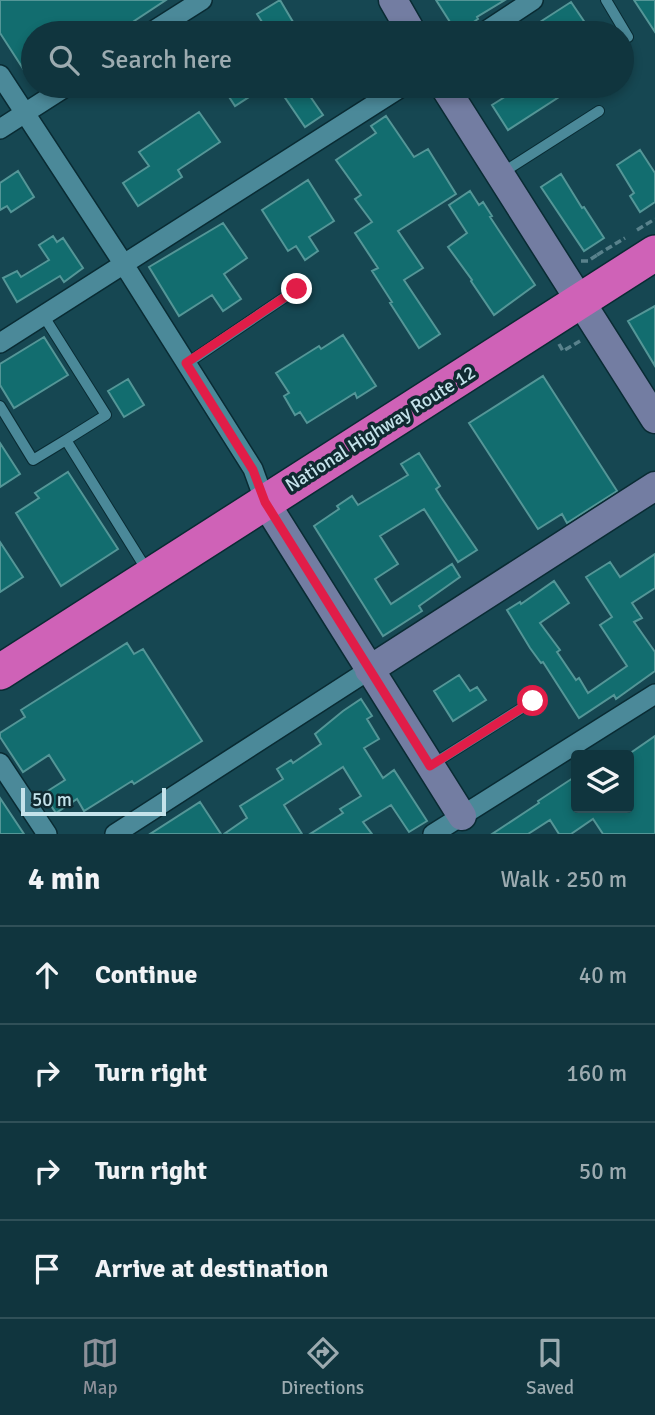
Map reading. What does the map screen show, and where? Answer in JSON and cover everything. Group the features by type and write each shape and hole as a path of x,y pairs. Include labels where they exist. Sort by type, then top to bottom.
{"highway":[{"name":"National Highway Route 12","path":"0,672 655,253"}],"street":[{"path":"169,21 202,0"},
{"path":"393,0 405,21"},
{"path":"500,21 527,2"},
{"path":"0,75 123,263 253,470 265,502 430,766 457,824"},
{"path":"0,129 48,98"},
{"path":"0,342 383,98"},
{"path":"452,98 655,419"},
{"path":"115,834 655,485"},
{"path":"433,834 457,824 655,694"},
{"path":"0,763 47,834"}],"lane":[{"path":"606,0 618,21"},
{"path":"500,174 599,111"},
{"path":"186,363 297,289"},
{"path":"0,406 33,460 106,415 43,315"},
{"path":"66,440 150,576"},
{"path":"430,766 533,701"}],"building":[{"path":"0,0 166,0 134,21 21,21 21,65 0,33"},
{"path":"280,0 292,21 261,21 257,14"},
{"path":"436,0 505,0 477,17 475,21 449,21"},
{"path":"634,0 655,0 655,32"},
{"path":"571,2 584,21 542,21"},
{"path":"230,98 247,98 235,106"},
{"path":"285,98 311,98 323,115 305,127"},
{"path":"503,98 557,98 508,130 492,105"},
{"path":"199,112 220,142 178,170 182,177 138,206 123,183 149,166 139,152"},
{"path":"386,116 414,157 428,149 456,194 398,231 423,268 404,280 440,334 419,348 372,271 378,268 355,233 372,222 355,199 361,195 336,160 376,133 371,126"},
{"path":"640,150 655,173 655,202 640,212 630,196 634,193 617,165"},
{"path":"18,171 34,197 11,212 7,206 0,210 0,183"},
{"path":"561,174 604,238 584,251 541,187"},
{"path":"308,180 334,221 309,237 318,251 305,260 296,246 288,251 262,210"},
{"path":"470,191 479,205 483,202 535,285 494,315 448,247 467,233 449,205"},
{"path":"223,223 247,258 224,274 241,299 223,311 212,295 179,316 149,267"},
{"path":"53,236 57,242 63,238 83,268 64,282 60,276 17,302 3,278 17,271 21,277 49,260 39,245"},
{"path":"655,306 655,366 628,321"},
{"path":"343,335 376,386 357,398 355,393 307,423 300,412 295,415 284,396 289,393 276,373 319,346 321,349"},
{"path":"44,337 68,375 14,408 0,385 0,364"},
{"path":"543,376 617,491 567,523 562,514 538,529 469,423"},
{"path":"128,379 144,405 124,417 108,391"},
{"path":"0,443 20,474 0,487"},
{"path":"419,453 440,486 436,489 477,550 458,562 424,509 380,536 398,564 375,579 391,604 452,564 460,577 419,606 422,611 383,636 314,526 339,509 337,506 352,496 358,505 408,475 401,464"},
{"path":"68,472 118,549 61,586 16,513 39,498 35,493"},
{"path":"0,542 23,577 0,592"},
{"path":"655,554 655,588 632,603 642,618 634,622 655,652 655,671 616,699 614,695 579,718 507,610 520,602 521,604 554,581 569,603 540,623 560,650 557,652 576,680 579,678 588,693 627,666 600,625 612,617 586,577 610,562 620,577"},
{"path":"127,643 134,654 143,649 202,741 134,784 132,781 84,811 77,799 56,813 43,794 65,780 49,755 23,772 0,733 25,717 21,710"},
{"path":"459,675 470,691 477,687 486,700 453,721 434,691"},
{"path":"361,699 372,716 367,719 379,739 364,748 383,778 394,770 427,821 409,832 391,805 363,822 372,834 310,834 343,813 340,809 361,796 343,767 284,805 302,834 224,834 247,818 240,806 283,779 277,769 291,760 293,763 321,744 315,734"},
{"path":"655,736 655,834 603,834 593,819 571,834 559,834 550,820 528,834 492,834 571,779 571,813 634,813 634,751"},
{"path":"0,798 24,834 0,834"},
{"path":"200,802 221,834 150,834"}],"route":[{"path":"297,289 186,363 253,470 265,502 430,766 533,701"}]}
